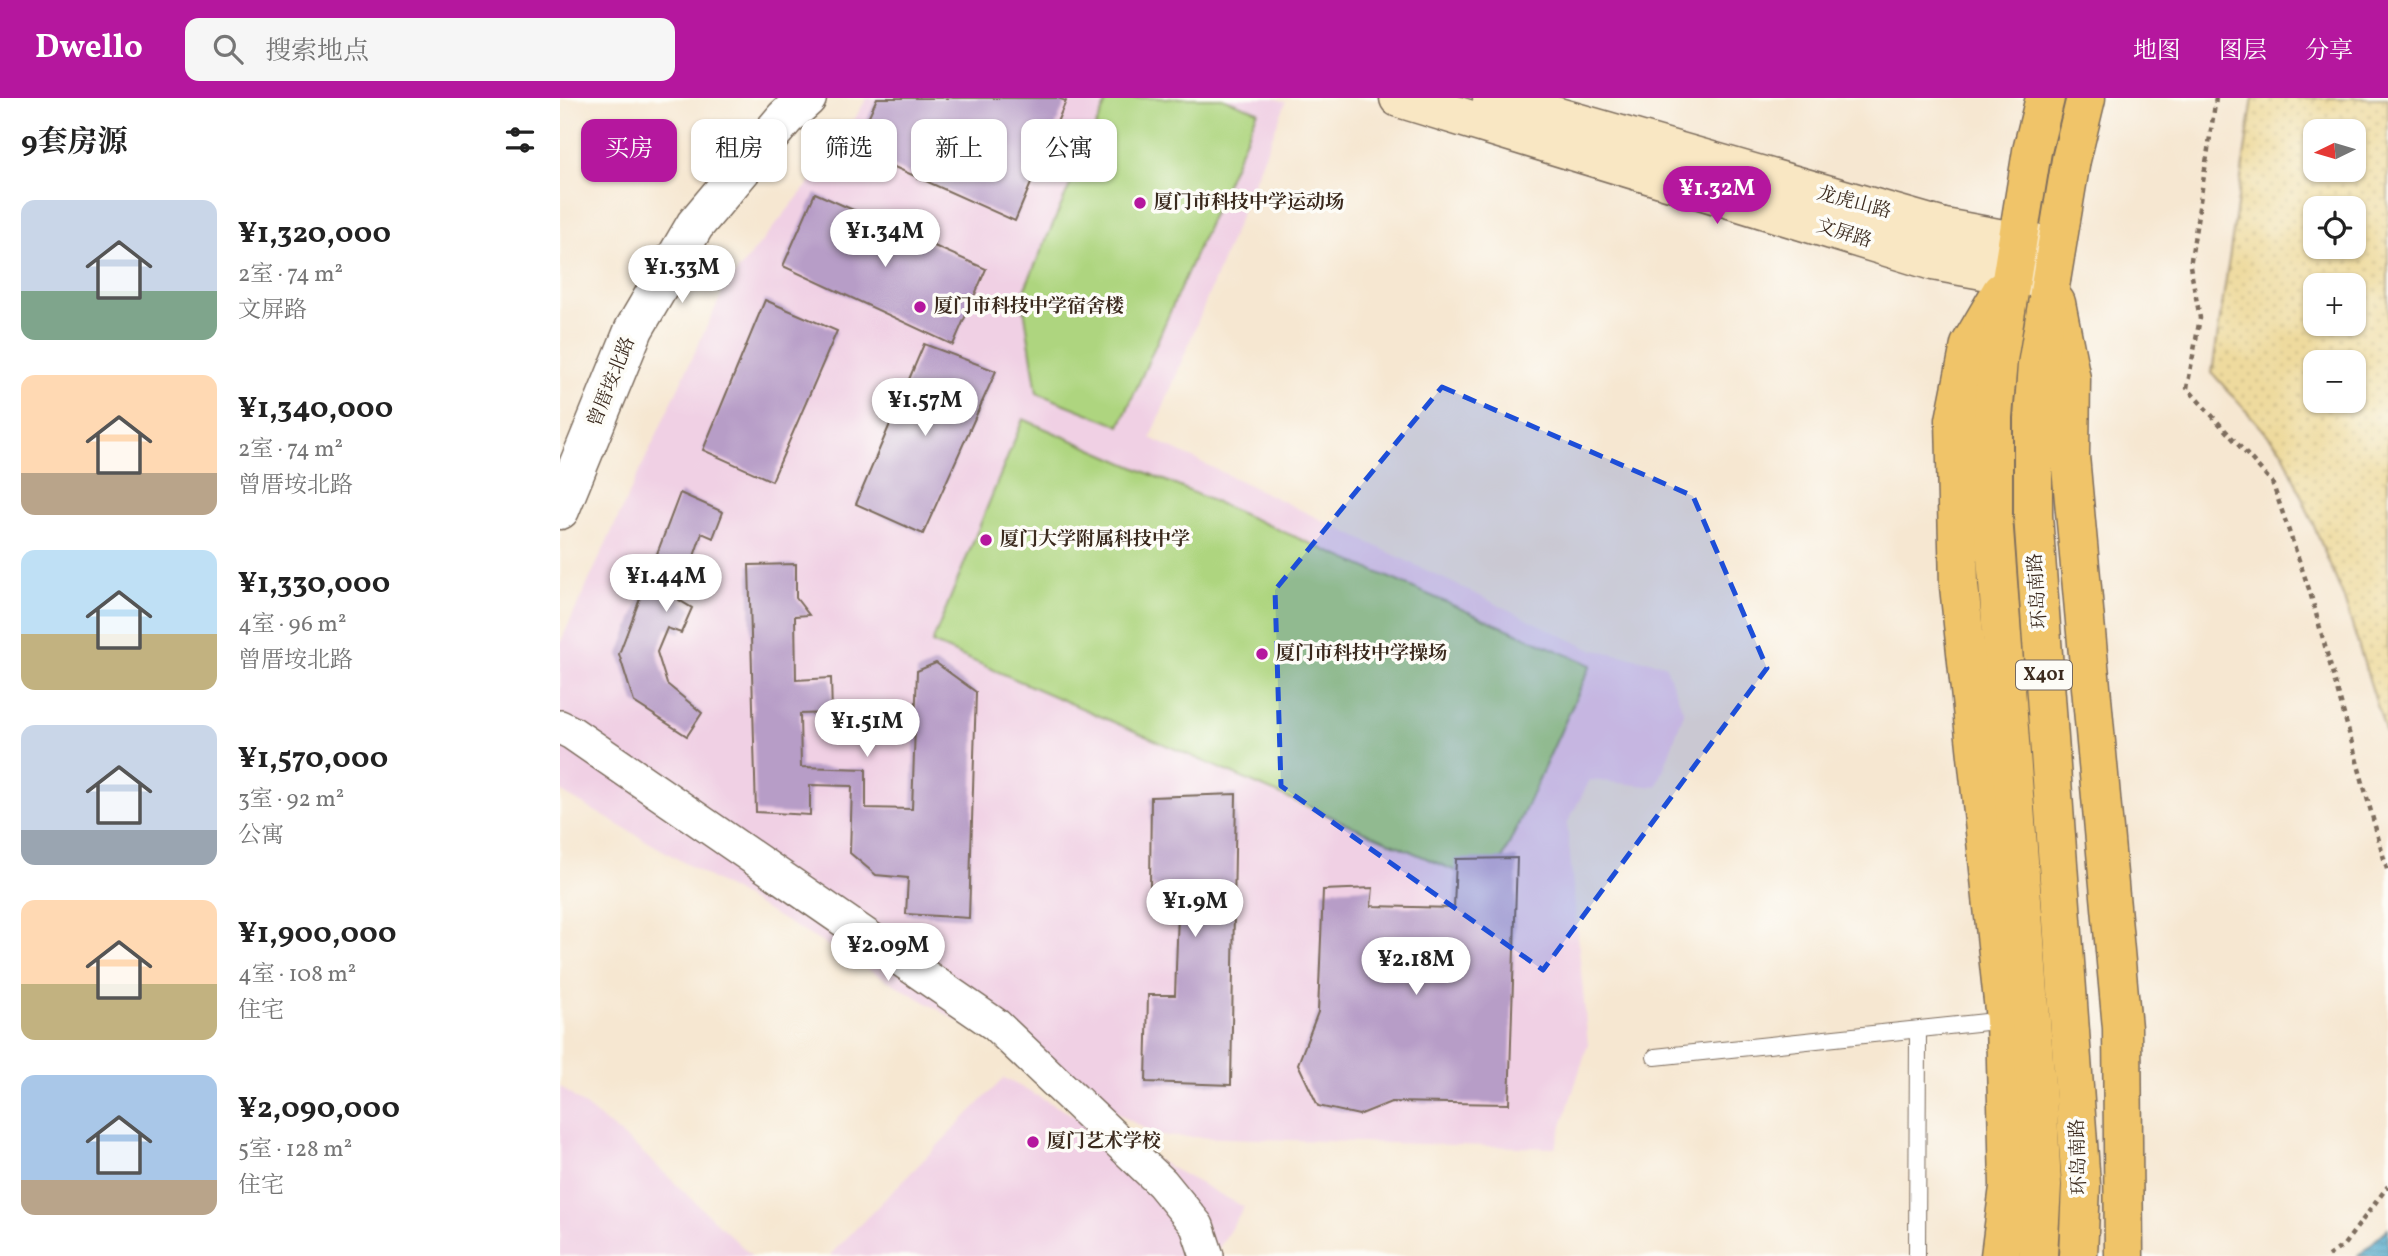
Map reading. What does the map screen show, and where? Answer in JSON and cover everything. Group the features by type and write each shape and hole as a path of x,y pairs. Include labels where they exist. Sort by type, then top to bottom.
{"main road":[{"name":"文屏路","path":"1399,98 1933,261 2014,258"},
{"name":"龙虎山路","path":"1492,98 1944,228 2014,258 2054,262"},
{"name":"环岛南路","path":"2038,1256 2042,1185 1993,516 1993,417 1998,360 2014,258 2032,151 2045,98"},
{"name":"环岛南路","path":"2078,1256 2081,1185 2033,514 2033,419 2037,365 2054,262 2071,160 2086,98"},
{"path":"2000,1256 2009,1187 2006,1020 1959,586 1955,420 1970,345 2014,258"},
{"path":"2054,262 2071,379 2070,456 2122,1028 2124,1256"}],"street":[{"name":"曾厝垵北路","path":"560,510 634,328 695,225 785,118 807,98"},
{"path":"560,727 996,1025 1162,1183 1197,1226 1207,1256"}],"lane":[{"path":"1655,1057 2006,1020"},
{"path":"1917,1256 1918,1030"}],"path":[{"path":"2216,98 2190,266 2200,318 2187,388 2272,482 2310,592 2388,873"},
{"path":"2328,1256 2343,1246 2388,1186"}],"highlighted area":[{"path":"1442,387 1693,496 1767,668 1543,970 1281,786 1275,590"}],"shaded area":[{"name":"厦门大学附属科技中学","path":"867,98 1274,98 1286,102 1151,438 1590,649 1665,664 1684,713 1657,787 1590,780 1567,824 1588,1044 1555,1148 1157,1136 560,791 560,643 725,287 810,182 897,182 897,119 855,119"},
{"name":"厦门艺术学校","path":"1004,1078 1244,1207 1214,1256 829,1256"},
{"path":"560,1086 640,1150 752,1256 560,1256"}],"sand":[{"path":"2253,98 2388,98 2388,740 2343,596 2283,452 2212,373"}],"green space":[{"name":"厦门市科技中学运动场","path":"1108,98 1222,98 1258,111 1120,426 1037,393 1022,295 1071,182 1117,182 1117,119 1099,119"},
{"name":"厦门市科技中学操场","path":"1023,419 1591,665 1490,886 932,643"}],"water":[{"path":"2388,1228 2388,1256 2358,1256 2385,1231"}],"building":[{"path":"877,98 1058,98 1066,101 1058,119 1021,119 1021,182 1032,182 1015,221 928,182 1007,182 1007,119 911,119 911,174 897,168 897,119 868,119"},
{"name":"厦门市科技中学宿舍楼","path":"815,193 986,269 953,345 783,266"},
{"path":"765,300 837,331 772,481 703,450"},
{"name":"厦门市科技中学宿舍楼","path":"924,344 996,371 923,534 856,504"},
{"path":"680,493 723,512 713,538 702,533 679,600 692,608 681,633 667,628 657,652 667,684 702,713 687,736 634,702 619,654"},
{"path":"796,564 796,598 809,615 795,616 796,680 831,678 832,713 800,714 801,767 866,769 866,808 912,809 917,671 936,663 976,692 969,918 906,914 908,878 876,875 850,853 852,786 810,785 810,815 756,812 749,565"},
{"path":"1236,794 1231,1085 1146,1082 1148,995 1175,995 1179,887 1150,886 1151,797"},
{"path":"1517,858 1509,1104 1391,1102 1359,1115 1318,1106 1298,1064 1318,1012 1323,890 1373,888 1371,906 1454,908 1456,859"}],"place":[{"name":"厦门市科技中学运动场","path":"1140,203"},
{"name":"厦门市科技中学宿舍楼","path":"920,307"},
{"name":"厦门大学附属科技中学","path":"986,540"},
{"name":"厦门市科技中学操场","path":"1262,654"},
{"name":"厦门艺术学校","path":"1033,1142"}]}
